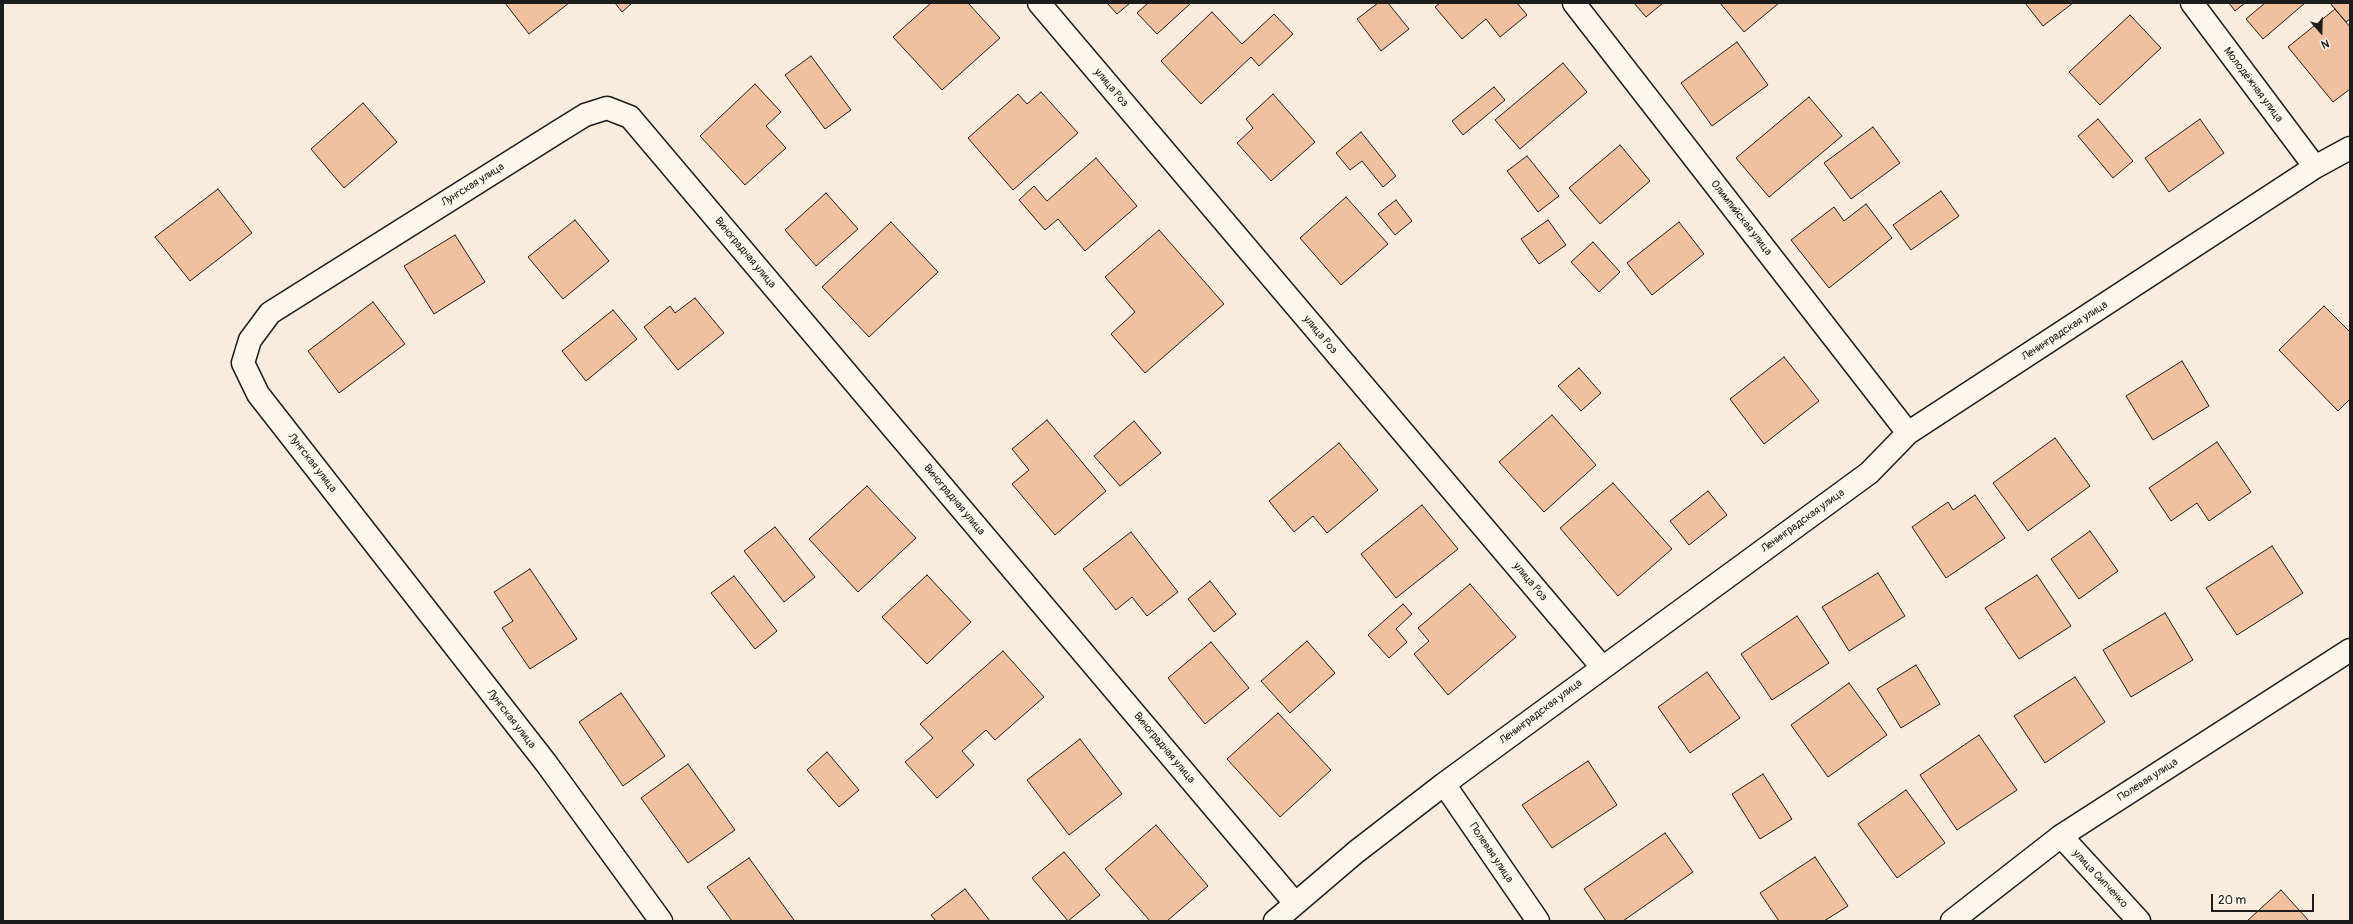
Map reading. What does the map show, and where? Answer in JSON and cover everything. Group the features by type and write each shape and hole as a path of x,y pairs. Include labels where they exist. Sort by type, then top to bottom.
{"street":[{"name":"улица Роз","path":"1039,3 1602,667"},
{"name":"Олимпийская улица","path":"1574,3 1908,434"},
{"name":"Молодёжная улица","path":"2192,3 2315,168"},
{"name":"Виноградная улица","path":"607,108 630,117 1294,902"},
{"name":"Лунгская улица","path":"607,108 585,116 556,133 270,313 250,340 243,363 258,394 546,763 661,921"},
{"name":"Ленинградская улица","path":"1275,921 1294,902 1444,784 1869,473 1908,434 2315,168 2350,148"},
{"name":"Полевая улица","path":"1952,921 2061,836 2350,650"},
{"name":"Полевая улица","path":"1444,784 1538,921"},
{"name":"улица Сипченко","path":"2061,836 2139,921"}],"building":[{"path":"505,3 569,3 529,34"},
{"path":"615,3 632,3 622,12"},
{"path":"931,3 968,3 1000,38 942,90 893,37"},
{"path":"1107,3 1130,3 1117,14"},
{"path":"1148,3 1191,3 1157,34 1137,13"},
{"path":"1378,3 1388,3 1409,29 1381,51 1357,19"},
{"path":"1440,3 1517,3 1527,15 1500,37 1486,19 1462,39 1435,7"},
{"path":"1634,3 1663,3 1646,17"},
{"path":"1720,3 1779,3 1744,32"},
{"path":"2025,3 2073,3 2043,26"},
{"path":"2229,3 2245,3 2235,11"},
{"path":"2265,3 2305,3 2263,39 2246,19"},
{"path":"2330,3 2350,3 2350,19 2346,22"},
{"path":"2335,9 2350,27 2350,89 2333,102 2288,47"},
{"path":"1212,12 1242,44 1274,14 1293,34 1259,66 1251,57 1201,104 1161,61"},
{"path":"2130,15 2161,48 2100,105 2069,72"},
{"path":"1737,42 1768,85 1712,126 1681,83"},
{"path":"811,56 851,110 825,129 785,75"},
{"path":"1563,63 1587,92 1520,149 1495,120"},
{"path":"755,84 781,112 766,126 786,148 745,185 700,136"},
{"path":"1494,87 1505,100 1463,135 1452,121"},
{"path":"1041,92 1078,133 1013,190 968,138 1018,94 1027,104"},
{"path":"1273,94 1315,142 1271,181 1237,143 1253,128 1246,119"},
{"path":"1809,97 1842,136 1769,197 1736,158"},
{"path":"363,103 397,142 344,188 311,149"},
{"path":"2098,119 2133,161 2113,178 2078,136"},
{"path":"2200,119 2224,153 2169,192 2145,158"},
{"path":"1873,127 1900,163 1851,199 1824,163"},
{"path":"1361,132 1396,176 1383,187 1362,161 1350,170 1336,153"},
{"path":"1620,145 1650,181 1600,224 1569,188"},
{"path":"1527,156 1559,196 1538,212 1507,171"},
{"path":"1096,158 1137,206 1085,251 1058,219 1045,230 1019,200 1034,186 1047,201"},
{"path":"218,189 252,233 190,281 155,237"},
{"path":"1941,191 1959,216 1911,250 1893,225"},
{"path":"826,193 858,229 816,266 785,230"},
{"path":"1346,197 1388,244 1341,285 1300,238"},
{"path":"1396,200 1412,221 1395,235 1378,214"},
{"path":"1866,204 1892,238 1829,288 1791,240 1834,207 1844,221"},
{"path":"575,220 609,261 563,299 528,257"},
{"path":"1548,220 1566,245 1539,264 1521,239"},
{"path":"891,222 938,272 869,337 822,287"},
{"path":"1679,222 1704,254 1652,295 1627,263"},
{"path":"1159,230 1224,304 1145,373 1111,334 1135,312 1105,277"},
{"path":"455,235 485,282 434,314 404,266"},
{"path":"1593,242 1620,272 1599,292 1571,262"},
{"path":"695,298 724,333 678,370 644,327 670,306 675,313"},
{"path":"373,302 405,344 339,393 308,351"},
{"path":"2324,306 2350,332 2350,399 2338,411 2279,350"},
{"path":"613,310 637,339 586,381 562,351"},
{"path":"1784,357 1819,401 1764,444 1730,399"},
{"path":"2182,361 2209,406 2153,440 2126,396"},
{"path":"1579,368 1601,393 1581,411 1558,386"},
{"path":"1552,415 1596,465 1544,512 1499,462"},
{"path":"1047,420 1106,491 1055,535 1012,484 1029,470 1012,449"},
{"path":"1134,421 1161,453 1120,486 1094,456"},
{"path":"2055,438 2090,486 2028,531 1993,483"},
{"path":"2217,442 2251,492 2209,521 2197,503 2171,521 2149,488"},
{"path":"1339,443 1378,490 1327,533 1313,516 1294,532 1269,501"},
{"path":"1613,483 1672,549 1618,596 1560,528"},
{"path":"867,486 916,538 858,592 809,539"},
{"path":"1708,491 1727,515 1689,545 1670,521"},
{"path":"1975,495 2005,538 1946,578 1912,527 1948,502 1953,510"},
{"path":"1422,505 1458,549 1396,598 1361,554"},
{"path":"775,527 815,577 784,602 744,551"},
{"path":"2090,531 2118,571 2079,599 2051,559"},
{"path":"1131,532 1178,592 1147,616 1132,597 1116,610 1083,569"},
{"path":"2272,546 2303,593 2237,635 2206,588"},
{"path":"530,569 577,639 530,669 502,628 513,621 494,592"},
{"path":"1878,573 1905,616 1849,651 1822,607"},
{"path":"927,575 971,622 927,664 882,617"},
{"path":"2037,575 2071,626 2019,659 1985,608"},
{"path":"734,576 777,631 755,649 711,593"},
{"path":"1210,581 1236,614 1214,632 1188,599"},
{"path":"1470,584 1516,637 1448,695 1414,654 1429,641 1418,628"},
{"path":"1403,604 1412,614 1396,629 1407,642 1389,658 1368,635"},
{"path":"2165,613 2193,660 2131,697 2103,650"},
{"path":"1797,616 1829,663 1772,700 1741,654"},
{"path":"1307,641 1335,673 1290,713 1261,681"},
{"path":"1211,642 1249,688 1205,724 1168,678"},
{"path":"1003,651 1044,697 995,740 986,730 962,751 974,765 937,798 905,762 933,738 920,724"},
{"path":"1916,665 1940,704 1901,728 1877,689"},
{"path":"1707,672 1740,718 1690,753 1658,707"},
{"path":"2075,677 2105,722 2045,763 2014,716"},
{"path":"1849,683 1887,735 1828,777 1791,725"},
{"path":"621,693 665,756 623,786 579,722"},
{"path":"1278,713 1331,770 1280,817 1227,759"},
{"path":"1979,735 2017,790 1957,830 1920,775"},
{"path":"1080,739 1122,794 1069,835 1027,780"},
{"path":"827,752 859,790 839,807 807,770"},
{"path":"1588,761 1617,805 1552,848 1522,805"},
{"path":"688,764 735,830 688,863 641,798"},
{"path":"1763,774 1792,819 1760,839 1732,794"},
{"path":"1906,790 1945,843 1897,878 1858,824"},
{"path":"1156,825 1208,886 1167,921 1150,921 1105,869"},
{"path":"1665,833 1693,872 1623,921 1606,921 1584,889"},
{"path":"1064,852 1100,895 1068,921 1032,878"},
{"path":"1815,857 1848,906 1824,921 1779,921 1760,893"},
{"path":"749,858 794,920 793,921 732,921 707,887"},
{"path":"965,889 990,921 936,921 931,915"},
{"path":"2281,890 2309,921 2247,921"}]}
